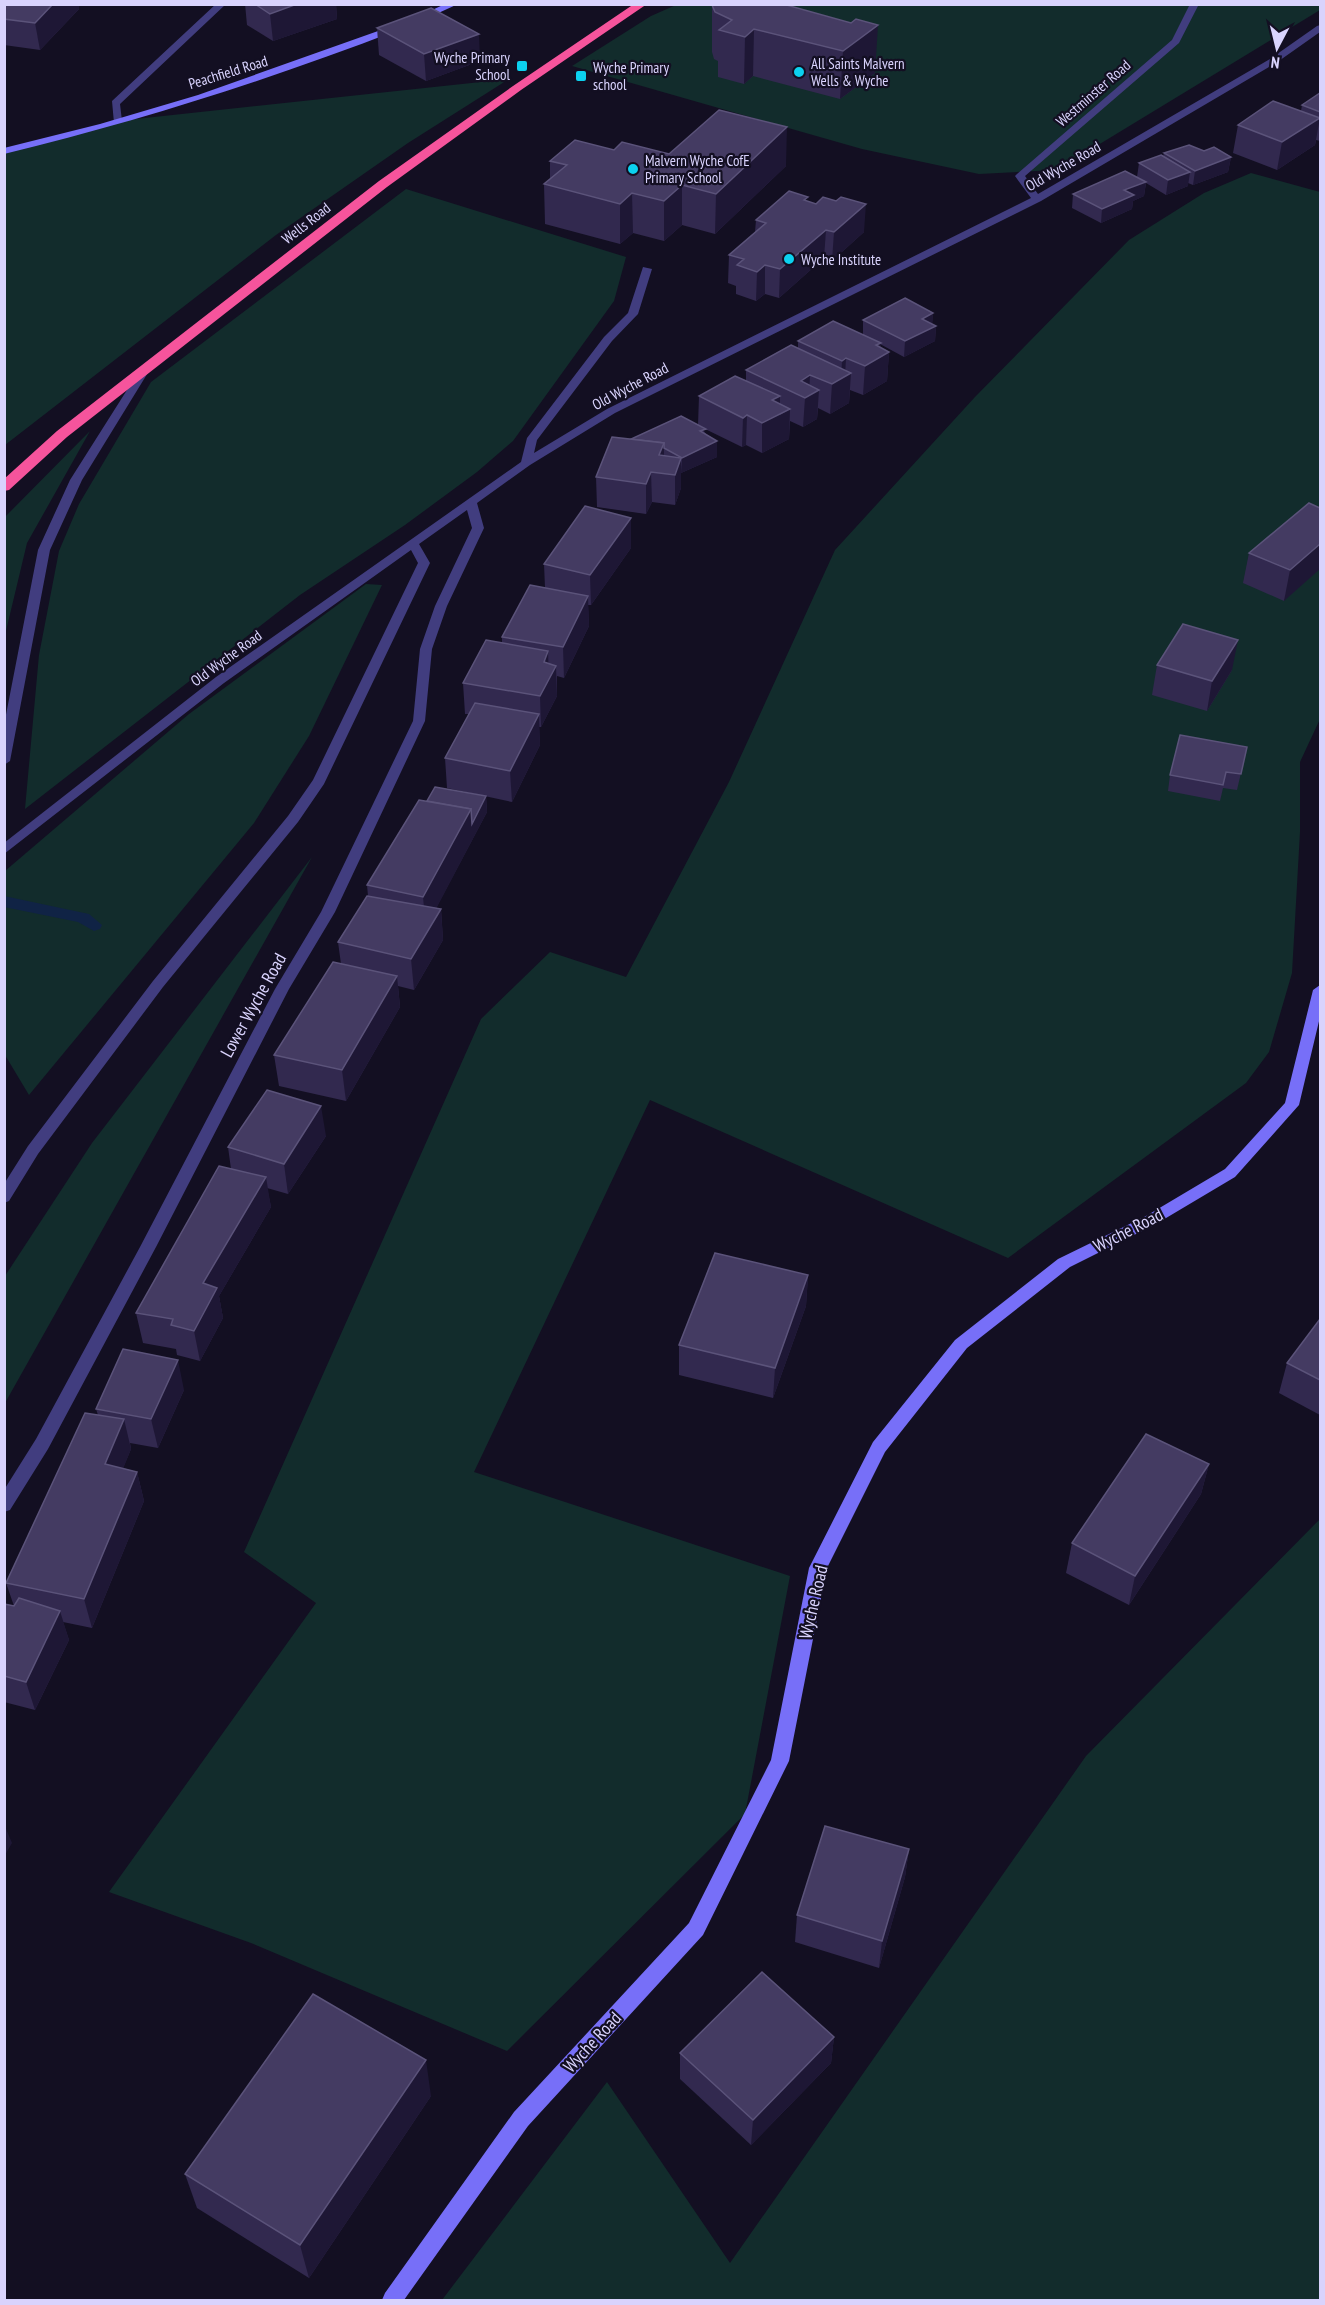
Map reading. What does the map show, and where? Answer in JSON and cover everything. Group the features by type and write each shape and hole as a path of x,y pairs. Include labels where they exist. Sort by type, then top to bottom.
{"highway":[{"name":"Wells Road","path":"4,487 62,434 383,184 552,64 642,4"}],"main road":[{"name":"Peachfield Road","path":"4,151 117,121 300,65 454,4"},
{"name":"Wyche Road","path":"392,2301 521,2119 696,1929 780,1761 818,1568 879,1448 961,1344 1064,1263 1151,1220 1230,1173 1292,1105 1320,990"}],"street":[{"path":"117,121 115,103 222,4"},
{"name":"Westminster Road","path":"1037,200 1020,176 1176,41 1195,4"},
{"name":"Old Wyche Road","path":"4,850 220,680 526,463 612,411 1037,200 1273,61 1320,28"},
{"path":"526,463 531,440 608,339 633,314 647,269"},
{"path":"4,761 44,550 76,480 144,371"},
{"name":"Lower Wyche Road","path":"4,1505 42,1444 148,1247 282,989 328,912 420,721 426,649 441,606 478,528 471,503"},
{"path":"4,1197 33,1150 151,993 293,819 319,781 424,563 413,543"}],"green space":[{"path":"676,5 1320,5 1320,10 1057,170 979,174 862,149 572,66 651,16"},
{"path":"509,79 408,143 276,235 5,445 5,151 117,121"},
{"path":"1251,173 1320,192 1320,719 1300,762 1300,832 1292,973 1269,1052 1246,1083 1008,1258 650,1100 474,1472 790,1576 745,1814 507,2051 251,1943 109,1892 316,1603 244,1552 481,1019 550,952 626,977 729,782 835,550 975,397 1129,240 1204,193"},
{"path":"406,189 626,257 614,301 513,441 477,472 405,525 300,595 25,809 39,655 59,551 79,504 151,382"},
{"path":"90,431 27,543 5,635 5,517"},
{"path":"366,584 382,585 309,736 254,823 29,1095 5,1055 5,871 189,714"},
{"path":"312,857 5,1403 5,1276 92,1143"},
{"path":"1320,1519 1320,2300 442,2300 607,2082 730,2263 1086,1756"}],"building":[{"path":"4,4 53,4 35,23 4,19"},
{"path":"255,4 297,4 270,14"},
{"path":"713,4 783,4 851,23 856,19 878,25 843,51 754,29 745,37 719,30 732,20 715,12"},
{"path":"431,8 479,34 424,54 377,28"},
{"path":"1320,93 1320,112 1302,105"},
{"path":"1273,101 1320,118 1282,142 1238,125"},
{"path":"719,110 787,127 716,194 682,185 664,201 632,193 620,204 544,184 567,165 550,161 575,140 614,150 622,142 669,154"},
{"path":"1189,145 1204,151 1214,147 1231,157 1195,171 1164,153"},
{"path":"1161,155 1190,172 1168,180 1139,163"},
{"path":"1125,171 1146,182 1124,190 1134,195 1102,209 1073,194"},
{"path":"789,191 808,197 804,200 816,204 823,197 836,201 841,197 866,204 834,232 826,230 780,269 765,265 757,272 737,265 744,259 729,255 766,223 756,220"},
{"path":"905,298 933,313 922,319 936,326 905,341 863,320"},
{"path":"833,321 881,343 876,345 889,352 865,366 846,358 842,361 798,341"},
{"path":"791,345 851,373 832,384 810,375 801,381 819,390 805,398 746,370"},
{"path":"735,376 780,396 772,400 790,409 762,423 747,415 743,418 699,396"},
{"path":"681,416 706,429 700,431 717,441 682,458 664,448 664,443 631,439"},
{"path":"612,437 664,443 659,455 681,458 675,475 651,472 646,484 596,477"},
{"path":"1309,503 1320,508 1320,544 1290,570 1249,553"},
{"path":"585,506 631,518 590,575 544,564"},
{"path":"530,585 588,596 563,647 502,637"},
{"path":"1183,624 1238,640 1212,681 1157,665"},
{"path":"486,640 548,651 544,662 556,666 540,696 463,683"},
{"path":"475,703 539,714 510,771 445,758"},
{"path":"1180,735 1247,747 1241,774 1226,772 1223,785 1170,775"},
{"path":"435,787 486,796 472,824 471,809 427,801"},
{"path":"419,800 471,809 423,897 367,885"},
{"path":"367,896 441,909 411,959 338,942"},
{"path":"333,962 397,976 342,1070 274,1055"},
{"path":"267,1090 321,1106 284,1164 228,1147"},
{"path":"219,1166 266,1177 203,1283 217,1288 194,1331 171,1325 173,1319 136,1313"},
{"path":"715,1253 808,1275 775,1368 679,1345"},
{"path":"1320,1319 1320,1380 1287,1363"},
{"path":"123,1349 178,1360 151,1419 96,1409"},
{"path":"85,1413 124,1419 105,1464 137,1472 84,1599 6,1583"},
{"path":"1146,1434 1209,1464 1135,1576 1072,1543"},
{"path":"19,1598 60,1611 26,1682 4,1676 4,1604 14,1606"},
{"path":"825,1826 909,1849 882,1941 797,1915"},
{"path":"762,1972 834,2037 753,2120 680,2053"},
{"path":"313,1994 426,2060 300,2245 185,2174"}],"waterway":[{"path":"4,901 83,918 94,925"}],"place":[{"name":"Wyche Primary School","path":"522,66"},
{"name":"All Saints Malvern Wells & Wyche","path":"799,72"},
{"name":"Wyche Primary school","path":"581,76"},
{"name":"Malvern Wyche CofE Primary School","path":"633,169"},
{"name":"Wyche Institute","path":"789,259"}]}
